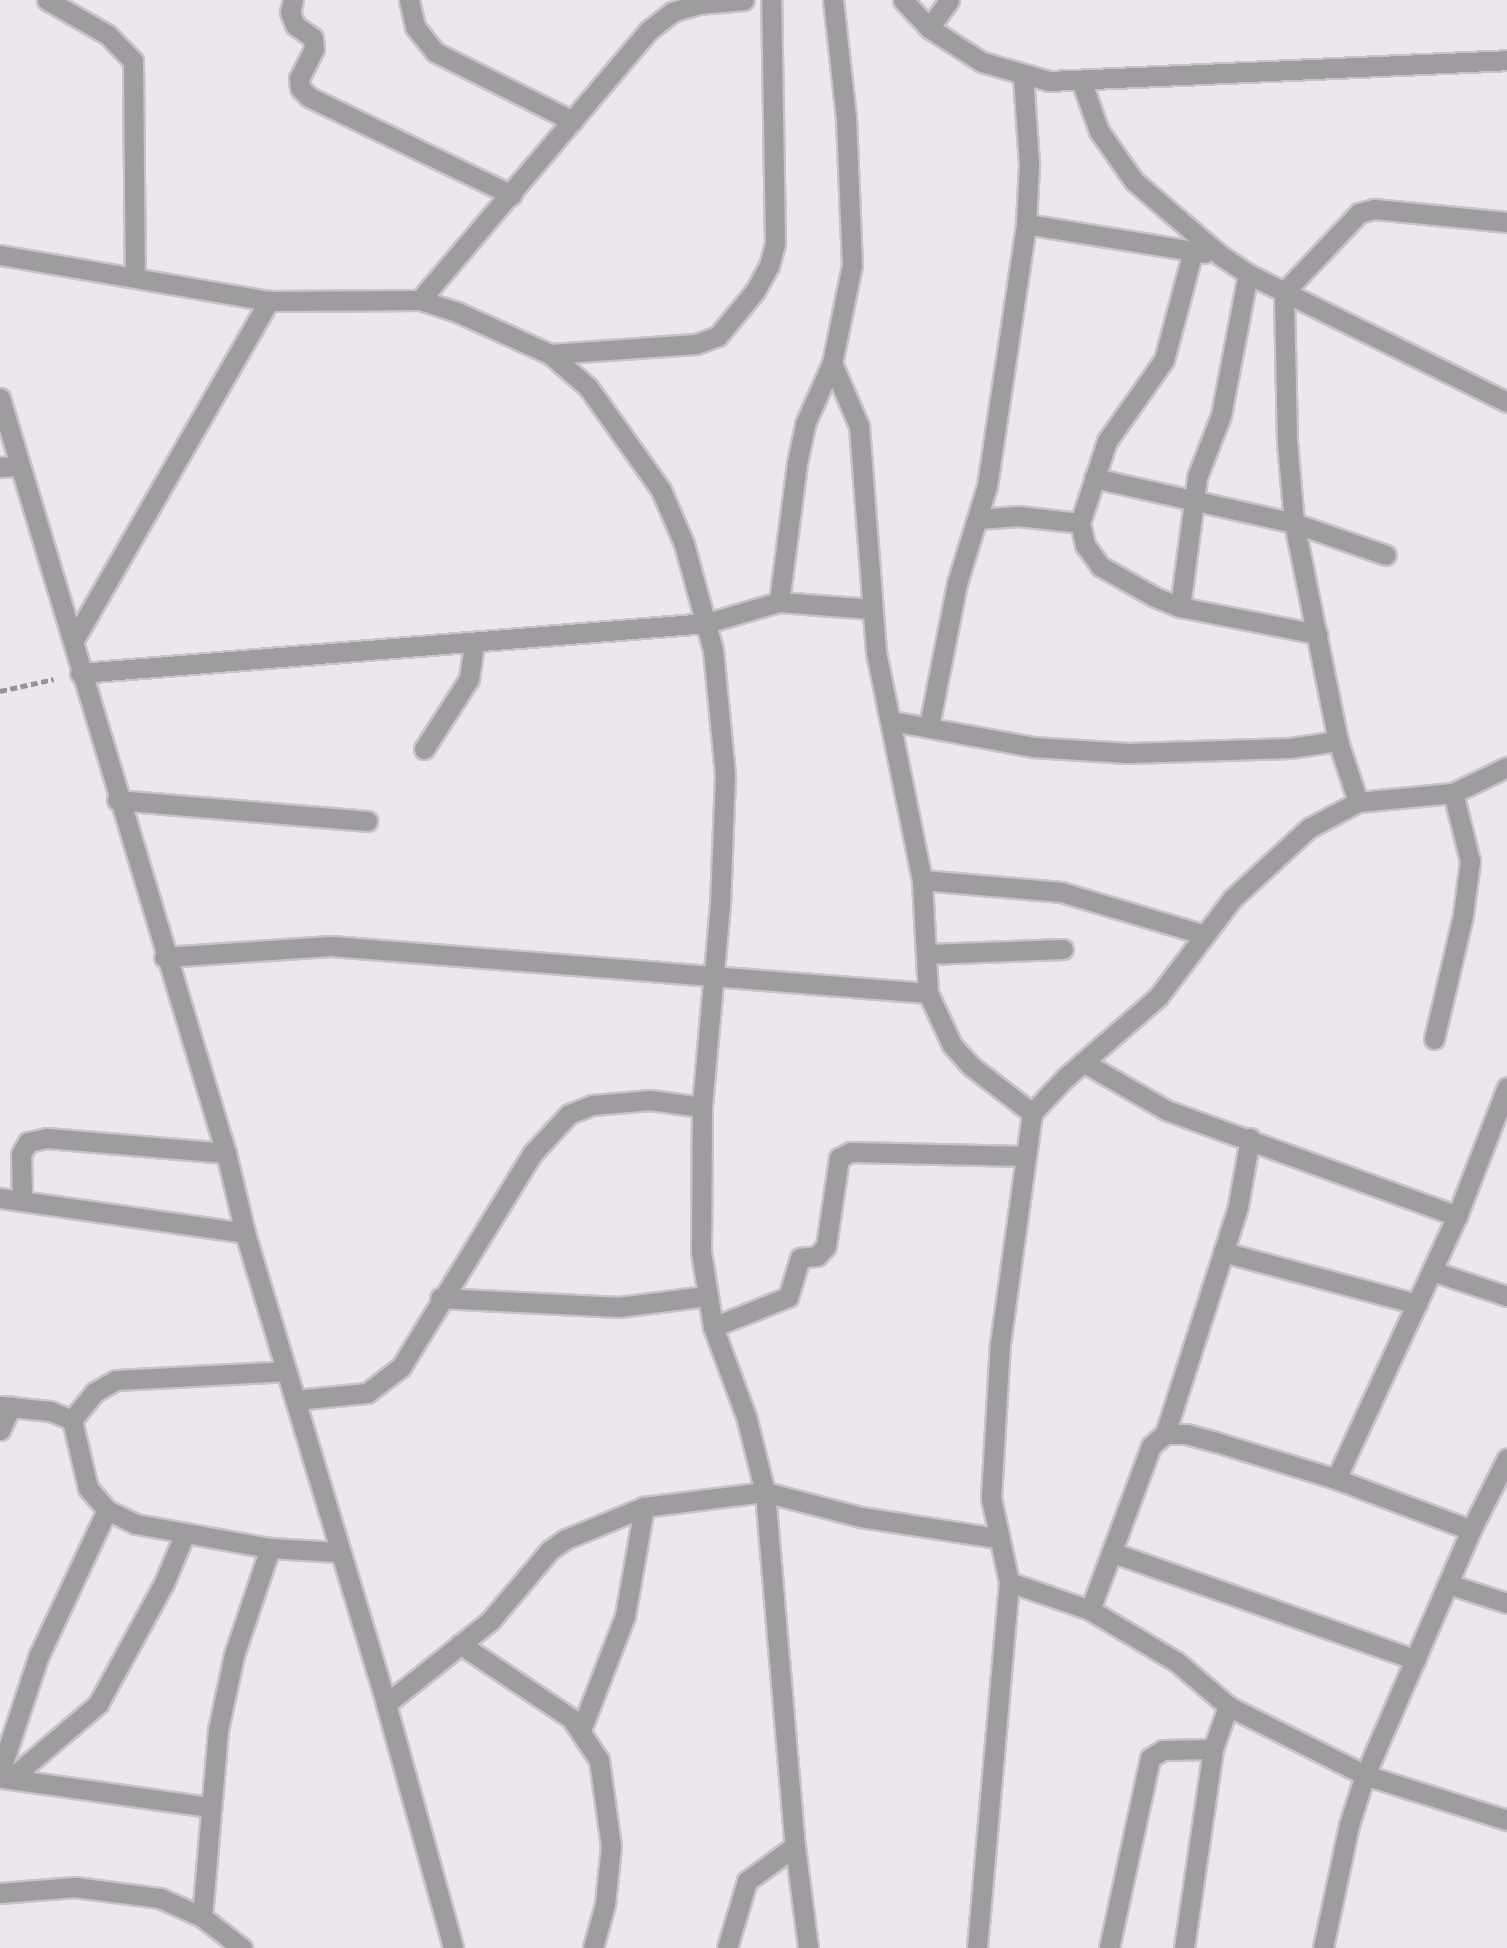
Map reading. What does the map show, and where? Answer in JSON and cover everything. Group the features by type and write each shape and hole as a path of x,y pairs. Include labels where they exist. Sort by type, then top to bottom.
{"street":[{"path":"47,0 108,35 133,61 135,275"},
{"path":"293,0 290,12 295,25 313,38 314,49 299,78 300,88 309,97 512,195"},
{"path":"408,0 415,27 435,52 573,121"},
{"path":"421,300 648,31 673,12 697,2 744,0"},
{"path":"550,354 696,344 718,336 755,291 769,266 775,243 771,0"},
{"path":"779,602 797,463 805,424 832,363 852,265 846,117 833,0"},
{"path":"903,0 929,28 982,62 1023,77 1082,80 1507,60"},
{"path":"929,28 949,0"},
{"path":"929,726 957,583 978,519 1026,224 1029,164 1023,77"},
{"path":"1082,80 1100,131 1134,181 1220,255 1248,274 1507,402"},
{"path":"1358,803 1338,741 1294,523 1287,441 1284,292 1359,213 1374,209 1507,222"},
{"path":"1026,224 1220,255"},
{"path":"1193,251 1164,360 1116,425 1094,478 1080,523 1085,545 1100,566 1118,579 1180,607 1317,634"},
{"path":"0,255 135,275 268,302 421,300 550,354 607,409 661,490 684,544 707,623 725,775 713,979 702,1107 701,1252 713,1327 746,1416 765,1492 795,1846 808,1948"},
{"path":"1180,607 1201,462 1221,415 1248,274"},
{"path":"75,638 268,302"},
{"path":"832,363 859,426 872,609 922,880 928,993 952,1045 971,1066 1032,1114"},
{"path":"0,398 10,466 75,638 80,673 164,957 226,1153 245,1233 338,1552 386,1704 453,1948"},
{"path":"1094,478 1194,497 1294,523 1386,555"},
{"path":"978,519 1018,516 1080,523"},
{"path":"80,673 474,645 707,623 779,602 872,609"},
{"path":"424,749 469,679 474,645"},
{"path":"892,721 1033,747 1128,753 1290,748 1338,741"},
{"path":"977,1948 1009,1582 997,1538 991,1498 1000,1344 1032,1114 1083,1062 1158,997 1202,934 1286,846 1328,815 1358,803 1453,793 1507,767"},
{"path":"1434,1039 1463,915 1469,861 1453,793"},
{"path":"117,800 367,821"},
{"path":"922,880 1062,892 1202,934"},
{"path":"164,957 331,946 713,979 928,993"},
{"path":"928,954 1062,949"},
{"path":"1083,1062 1166,1110 1250,1138 1457,1216"},
{"path":"1336,1479 1457,1216 1507,1087"},
{"path":"295,1400 367,1393 383,1384 415,1349 440,1298 532,1154 569,1114 593,1105 650,1100 702,1107"},
{"path":"22,1200 21,1154 28,1142 47,1138 226,1153"},
{"path":"1090,1611 1114,1553 1151,1446 1165,1434 1238,1206 1250,1138"},
{"path":"713,1327 778,1304 788,1297 800,1258 817,1256 826,1246 839,1158 850,1152 1025,1156"},
{"path":"0,1198 135,1221 245,1233"},
{"path":"1223,1252 1417,1304"},
{"path":"1432,1271 1507,1296"},
{"path":"440,1298 619,1307 706,1296"},
{"path":"72,1420 95,1392 116,1380 285,1371"},
{"path":"0,1430 5,1406 50,1411 72,1420"},
{"path":"72,1420 88,1488 107,1510 136,1524 185,1533 270,1548 338,1552"},
{"path":"1165,1434 1186,1434 1336,1479 1471,1530"},
{"path":"1323,1948 1349,1825 1365,1774 1471,1530 1507,1458"},
{"path":"386,1704 490,1621 550,1550 644,1507 765,1492 880,1521 997,1538"},
{"path":"581,1730 625,1616 635,1582 644,1507"},
{"path":"3,1776 39,1655 107,1510"},
{"path":"3,1776 98,1704 164,1583 185,1533"},
{"path":"202,1917 209,1807 232,1666 270,1548"},
{"path":"1114,1553 1416,1660"},
{"path":"1009,1582 1090,1611 1177,1662 1228,1706 1365,1774 1507,1820"},
{"path":"1448,1584 1507,1603"},
{"path":"460,1644 550,1701 581,1730 598,1760 611,1846 603,1916 593,1948"},
{"path":"1184,1948 1213,1749 1228,1706"},
{"path":"1110,1948 1150,1758 1163,1750 1213,1749"},
{"path":"3,1776 209,1807"},
{"path":"727,1948 747,1881 795,1846"},
{"path":"0,1893 41,1888 127,1890 160,1898 202,1917 242,1948"}],"path":[{"path":"0,691 80,673"}]}
